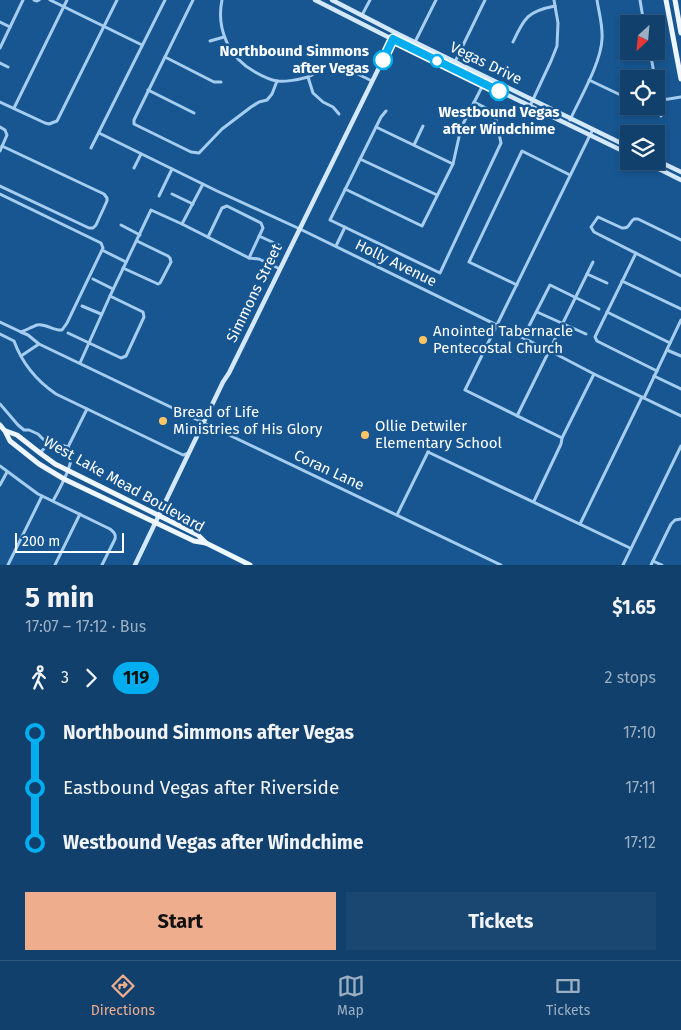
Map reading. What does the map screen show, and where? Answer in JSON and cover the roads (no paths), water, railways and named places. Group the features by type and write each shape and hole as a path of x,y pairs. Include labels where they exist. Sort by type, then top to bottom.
{"main road":[{"name":"Vegas Drive","path":"315,0 620,150"},
{"name":"Vegas Drive","path":"332,0 620,142"},
{"path":"666,0 681,79"},
{"path":"675,0 681,33"},
{"name":"Simmons Street","path":"135,565 223,382 396,33"},
{"path":"665,164 681,172"},
{"path":"661,170 681,180"},
{"name":"West Lake Mead Boulevard","path":"0,425 10,441 64,479 194,541 206,543 250,565"},
{"name":"West Lake Mead Boulevard","path":"5,431 17,435 40,454 67,470 198,535 206,543"},
{"path":"96,494 99,486"}],"street":[{"path":"0,48 23,0"},
{"path":"34,0 39,0"},
{"path":"50,0 142,45"},
{"path":"14,108 67,0"},
{"path":"0,102 45,123 49,124 57,121 117,0"},
{"path":"91,148 165,0"},
{"path":"193,0 148,90 134,120 134,124 191,152 199,153 222,129 251,107 267,100 272,94 277,81"},
{"path":"222,0 222,26 229,48 239,60 263,76 277,81 308,77 332,63 372,81"},
{"path":"362,15 370,0"},
{"path":"415,42 436,0"},
{"path":"452,68 485,0"},
{"path":"530,106 557,46 558,23 554,0"},
{"path":"568,124 598,58 602,31 597,0"},
{"path":"640,0 642,15"},
{"path":"513,42 528,16 536,11 555,6"},
{"path":"0,22 10,27"},
{"path":"210,41 224,37"},
{"path":"165,57 214,82 221,82"},
{"path":"0,62 8,67"},
{"path":"308,77 313,93 323,102 333,107 339,114"},
{"path":"345,189 422,226 453,164 461,128 487,77"},
{"path":"589,80 620,95"},
{"path":"148,90 194,113"},
{"path":"665,100 681,97"},
{"path":"386,111 376,127 330,220 440,273 501,143 495,116 490,110 474,102"},
{"path":"414,145 423,126"},
{"path":"376,127 453,164"},
{"path":"0,128 7,132 0,150"},
{"path":"562,438 465,390 593,129"},
{"name":"Holly Avenue","path":"99,133 336,246 681,416"},
{"path":"0,186 89,228 93,228 96,225 107,201 104,194 2,146"},
{"path":"517,285 469,262 522,151 570,175"},
{"path":"134,168 141,154"},
{"path":"360,159 438,195"},
{"path":"159,196 172,169"},
{"path":"182,224 203,184"},
{"path":"0,194 101,243 103,248 62,330 56,331 50,327 39,325 21,332"},
{"path":"172,194 193,204"},
{"path":"208,238 222,208 227,206 262,225 263,228 249,258"},
{"path":"80,363 101,314 152,210 249,258 259,259 280,269"},
{"path":"681,240 638,219 632,220 626,229 598,217 592,227 594,232 681,276"},
{"path":"121,225 140,234"},
{"path":"336,246 345,227"},
{"path":"259,236 281,246"},
{"path":"123,268 158,284 160,283 170,262 168,256 137,241"},
{"path":"104,251 126,262"},
{"path":"636,254 595,336 597,341 657,370"},
{"path":"517,416 593,262"},
{"path":"587,274 607,283"},
{"path":"93,279 113,289"},
{"path":"622,281 681,309"},
{"path":"528,328 550,285 599,309"},
{"path":"68,333 121,358 126,356 144,318 144,314 110,296"},
{"path":"82,306 101,314"},
{"path":"537,312 586,334"},
{"path":"607,312 670,343"},
{"path":"580,524 681,320"},
{"name":"Coran Lane","path":"0,322 28,335 38,344 501,565"},
{"path":"676,330 681,332"},
{"path":"0,334 14,341 28,369 47,388 56,394 182,454 189,453"},
{"path":"21,356 38,344"},
{"path":"667,350 681,356"},
{"path":"534,501 561,444 562,438 594,374"},
{"path":"654,376 681,389"},
{"path":"0,404 24,430 38,434 48,444 68,447"},
{"path":"53,501 64,479 71,458 68,447 88,409"},
{"path":"40,454 48,444"},
{"path":"397,515 428,452 430,444"},
{"path":"622,565 681,446"},
{"path":"428,452 630,548"},
{"path":"0,466 42,496 112,530 115,534 115,539 102,565"},
{"path":"0,485 8,472"},
{"path":"8,565 42,496"},
{"path":"55,565 80,514"},
{"path":"651,565 671,524 675,520 681,519"},
{"path":"653,561 662,565"}],"place":[{"name":"Northbound Simmons after Vegas","path":"383,60"},
{"name":"Westbound Vegas after Windchime","path":"499,91"},
{"name":"Anointed Tabernacle Pentecostal Church","path":"423,340"},
{"name":"Bread of Life Ministries of His Glory","path":"163,421"},
{"name":"Ollie Detwiler Elementary School","path":"365,435"}]}
